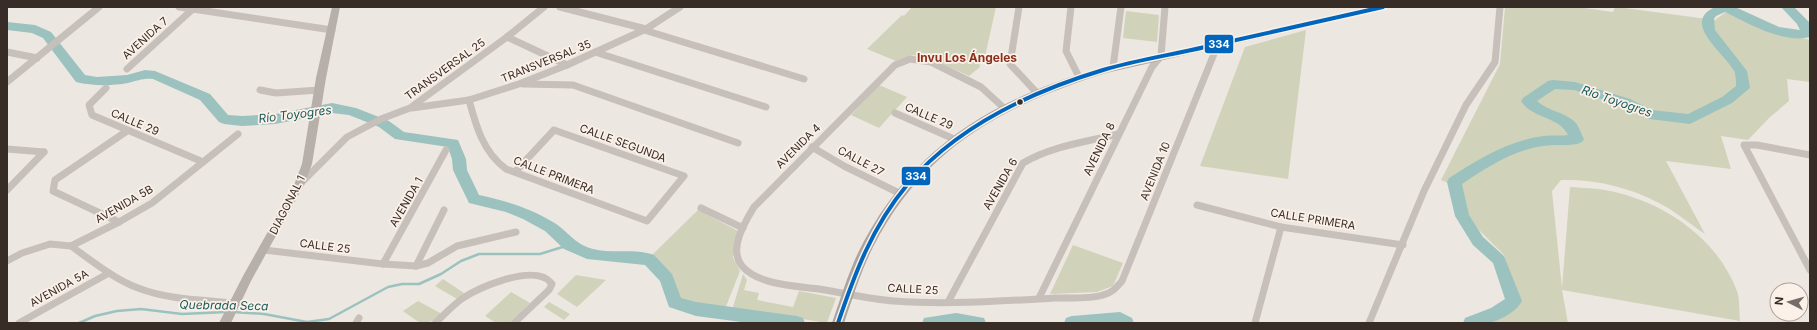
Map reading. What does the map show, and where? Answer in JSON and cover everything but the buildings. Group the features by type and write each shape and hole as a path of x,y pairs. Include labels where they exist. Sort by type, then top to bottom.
{"main road":[{"name":"DIAGONAL 1","path":"225,323 299,185 307,164 319,90 336,7"},
{"path":"839,320 847,293 867,247 900,194 931,159 954,139 980,120 1036,92 1113,67 1383,7"}],"street":[{"path":"7,82 99,7"},
{"path":"179,7 194,8 332,30"},
{"name":"TRANSVERSAL 25","path":"299,185 347,137 381,119 410,108 544,7"},
{"path":"560,7 645,30 804,79"},
{"name":"TRANSVERSAL 35","path":"410,108 469,100 519,84 567,65 645,30 680,7"},
{"path":"1019,7 1010,64 1036,92"},
{"path":"1071,7 1066,51 1079,77"},
{"path":"1113,67 1121,7"},
{"path":"1161,56 1165,7"},
{"path":"1369,323 1403,245 1424,191 1466,105 1495,62 1500,7"},
{"name":"AVENIDA 7","path":"128,69 194,8"},
{"path":"507,36 567,65"},
{"name":"AVENIDA 10","path":"1102,296 1114,291 1122,281 1218,44"},
{"path":"7,52 37,58"},
{"path":"595,52 766,107"},
{"name":"AVENIDA 8","path":"1039,298 1118,134 1152,67 1161,56"},
{"name":"AVENIDA 4","path":"736,254 743,228 754,207 895,65 910,59 931,62 981,87 1004,108"},
{"path":"519,84 573,85 738,143"},
{"name":"CALLE 29","path":"106,88 89,105 92,115 203,162"},
{"path":"260,90 276,92 319,90"},
{"name":"CALLE PRIMERA","path":"469,100 477,128 492,158 497,164 647,221"},
{"name":"CALLE 29","path":"896,113 954,139"},
{"name":"CALLE SEGUNDA","path":"515,172 554,130 684,176 647,221"},
{"path":"119,222 53,191 55,180 127,131"},
{"name":"AVENIDA 5B","path":"71,246 119,222 152,203 238,134"},
{"name":"AVENIDA 6","path":"948,302 1023,163 1033,157 1055,149 1118,134"},
{"path":"1810,155 1757,145 1744,145 1810,270"},
{"name":"CALLE 27","path":"812,147 844,166 900,194"},
{"path":"7,148 44,152 7,190"},
{"name":"AVENIDA 1","path":"383,264 442,160 446,150"},
{"name":"CALLE PRIMERA","path":"1197,205 1281,228 1403,245"},
{"path":"701,208 743,228"},
{"path":"416,266 444,210"},
{"path":"1255,323 1281,228"},
{"path":"383,264 416,266 428,263 457,246 516,232"},
{"path":"7,261 22,253 50,244 71,246 109,273 139,288 176,298 233,306"},
{"name":"CALLE 25","path":"264,250 383,264"},
{"name":"CALLE 25","path":"736,254 741,265 750,274 782,284 894,301 948,302 1102,296"},
{"name":"AVENIDA 5A","path":"20,323 109,273"},
{"path":"435,323 467,295 493,282 527,276 545,278 552,284 549,290 514,323"}],"green space":[{"path":"912,7 996,7 984,61 979,61 980,67 969,76 932,59 912,55 896,61 867,49"},
{"path":"1505,7 1577,7 1613,12 1615,7 1617,7 1715,20 1726,12 1774,31 1810,40 1810,82 1787,79 1789,101 1769,118 1748,140 1721,136 1731,169 1666,161 1705,234 1665,206 1648,197 1624,188 1586,181 1561,180 1552,191 1562,288 1570,187 1605,190 1630,196 1650,204 1686,225 1702,239 1728,272 1737,291 1740,321 1562,290 1568,323 1486,323 1518,305 1504,255 1469,220 1459,188 1441,180 1500,64"},
{"path":"1126,11 1159,15 1157,42 1123,38"},
{"path":"1306,30 1288,179 1200,166 1245,47"},
{"path":"879,85 907,97 879,128 851,115"},
{"path":"698,210 738,231 733,258 740,271 725,309 698,305 679,299 670,274 651,256"},
{"path":"1073,245 1123,263 1113,286 1097,292 1050,294"},
{"path":"743,274 747,280 744,290 759,293 757,300 793,307 799,291 836,298 827,323 765,313 732,310"},
{"path":"576,275 606,280 577,307 557,294"},
{"path":"443,279 464,293 457,299 435,286"},
{"path":"511,292 530,303 509,323 496,323 485,316"},
{"path":"418,301 442,314 430,322 422,323 403,311"},
{"path":"549,302 570,314 564,320 544,307"}],"waterway":[{"name":"Río Toyogres","path":"1471,323 1497,313 1514,301 1499,260 1478,241 1462,216 1454,182 1496,157 1519,147 1543,141 1577,139 1570,125 1552,115 1538,110 1528,101 1553,84 1575,86 1625,102 1649,114 1690,119 1727,100 1743,88 1741,71 1709,31 1708,19 1712,13 1725,7 1775,30 1796,34 1807,34 1803,22 1787,7"},
{"name":"Río Toyogres","path":"7,26 35,29 47,35 81,79 97,81 127,79 145,74 155,75 205,97 224,119 242,121 275,119 332,108 351,111 384,124 400,136 453,143 459,159 460,170 474,199 509,207 528,215 550,227 569,245 592,255 649,259 667,278 675,302 696,309 797,323"},
{"name":"Quebrada Seca","path":"233,312 264,314 307,322 329,319 388,287 402,284 419,284 441,274 461,261 479,254 540,254 569,245"},
{"name":"Quebrada Seca","path":"79,323 95,316 117,311 141,309 182,314 226,312"},
{"name":"Río Toyogres","path":"1072,323 1120,319 1126,323"},
{"name":"Río Toyogres","path":"930,323 956,320 978,323"}],"transit line":[{"name":"334","path":"838,323 863,254 884,217 907,185 933,158 962,135 994,115 1028,98 1064,83 1104,70 1383,7"}],"district":[{"name":"Invu Los Ángeles","path":"967,57"}]}
